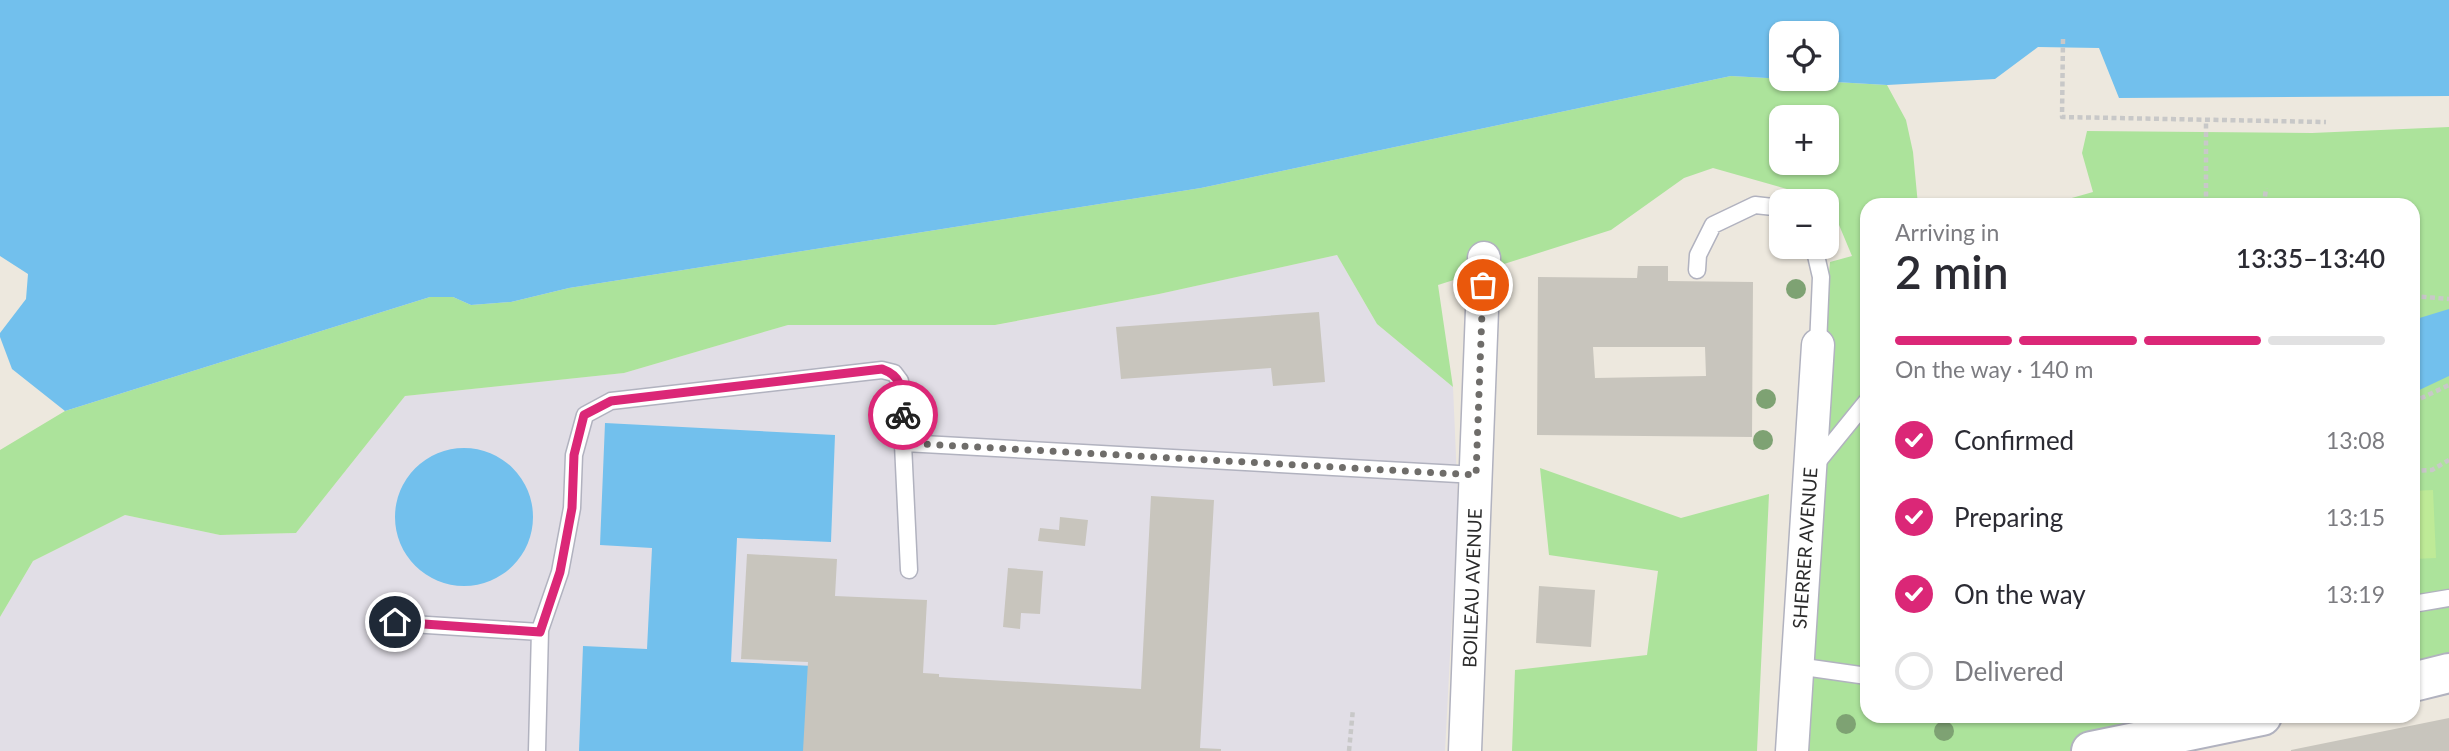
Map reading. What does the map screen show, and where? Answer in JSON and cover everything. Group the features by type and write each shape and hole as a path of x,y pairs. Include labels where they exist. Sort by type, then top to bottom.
{"main road":[{"path":"2420,679 2449,673"},
{"path":"2091,751 2228,723"}],"street":[{"name":"BOILEAU AVENUE","path":"1465,751 1483,258"},
{"name":"SHERRER AVENUE","path":"1792,751 1818,345"}],"lane":[{"path":"1697,270 1698,255 1713,225 1755,205 1769,207"},
{"path":"1817,259 1821,277 1818,345"},
{"path":"537,751 540,632 560,572 572,508 574,455 584,415 611,401 882,369 894,373 900,382 905,443 909,570"},
{"path":"1810,472 1860,410"},
{"path":"905,443 1476,475"},
{"path":"2420,603 2449,598"},
{"path":"395,622 540,632"},
{"path":"1797,666 1860,675"}],"path":[{"path":"2063,39 2062,117 2326,122"},
{"path":"2206,120 2206,198"},
{"path":"2265,198 2266,188"},
{"path":"2420,297 2449,299"},
{"path":"2420,398 2449,384"},
{"path":"2420,471 2432,470 2449,460"},
{"path":"1349,751 1353,709"}],"shaded area":[{"path":"1337,255 1377,324 1453,387 1458,503 1445,751 0,751 0,617 33,561 125,515 220,535 296,533 405,396 624,373 788,325 996,325 1159,294"}],"green space":[{"path":"1731,76 1769,78 1769,91 1839,91 1839,82 1887,85 1906,120 1913,152 1917,198 1860,198 1860,723 2228,723 2091,751 1792,751 1810,472 1830,262 1852,256 1839,225 1839,189 1787,189 1713,168 1684,178 1611,230 1438,285 1453,387 1377,324 1337,255 1159,294 995,325 788,325 624,373 405,396 296,533 220,535 125,515 33,561 0,617 0,450 65,411 430,297 453,297 471,305 511,302 569,288 1201,188"},
{"path":"2449,127 2449,673 2420,680 2420,198 2072,198 2093,192 2082,153 2087,131 2312,133"},
{"path":"1540,468 1681,518 1769,494 1757,751 1512,751 1515,670 1647,655 1658,571 1549,555"},
{"path":"2433,490 2436,558 2420,559 2420,491"}],"water":[{"path":"0,0 2449,0 2449,96 2119,98 2099,48 2038,47 1995,79 1887,85 1839,82 1839,21 1769,21 1769,78 1731,76 1201,188 569,288 511,302 471,305 453,297 430,297 65,411 12,369 0,337 0,333 26,299 28,274 0,256"},
{"path":"2449,309 2449,376 2420,390 2420,318"},
{"path":"605,423 835,435 831,542 737,538 731,662 813,666 809,751 579,751 583,646 647,649 652,548 600,545"},
{"path":"464,448 490,453 513,468 528,491 533,517 528,543 513,566 490,581 464,586 438,581 415,566 400,543 395,517 400,491 415,468 438,453"}],"building":[{"path":"1638,266 1668,266 1668,281 1753,282 1752,437 1537,435 1538,277 1637,278","holes":["1593,347 1705,347 1706,376 1595,378"]},
{"path":"1319,312 1325,382 1273,386 1271,368 1121,379 1116,327"},
{"path":"1151,496 1214,500 1200,748 1221,751 803,751 808,662 741,659 747,554 837,559 835,596 927,600 923,673 939,674 939,677 1141,689"},
{"path":"1060,517 1088,520 1085,546 1038,541 1040,528 1059,530"},
{"path":"1008,568 1043,571 1040,614 1021,613 1020,629 1003,627"},
{"path":"1539,586 1595,590 1591,647 1536,643"},
{"path":"2449,718 2449,751 2291,751 2291,750"}],"way so far":[{"path":"903,415 905,443 1476,475 1483,285"}],"route":[{"path":"395,622 540,632 560,572 572,508 574,455 584,415 611,401 882,369 894,373 900,382 903,415"}]}
